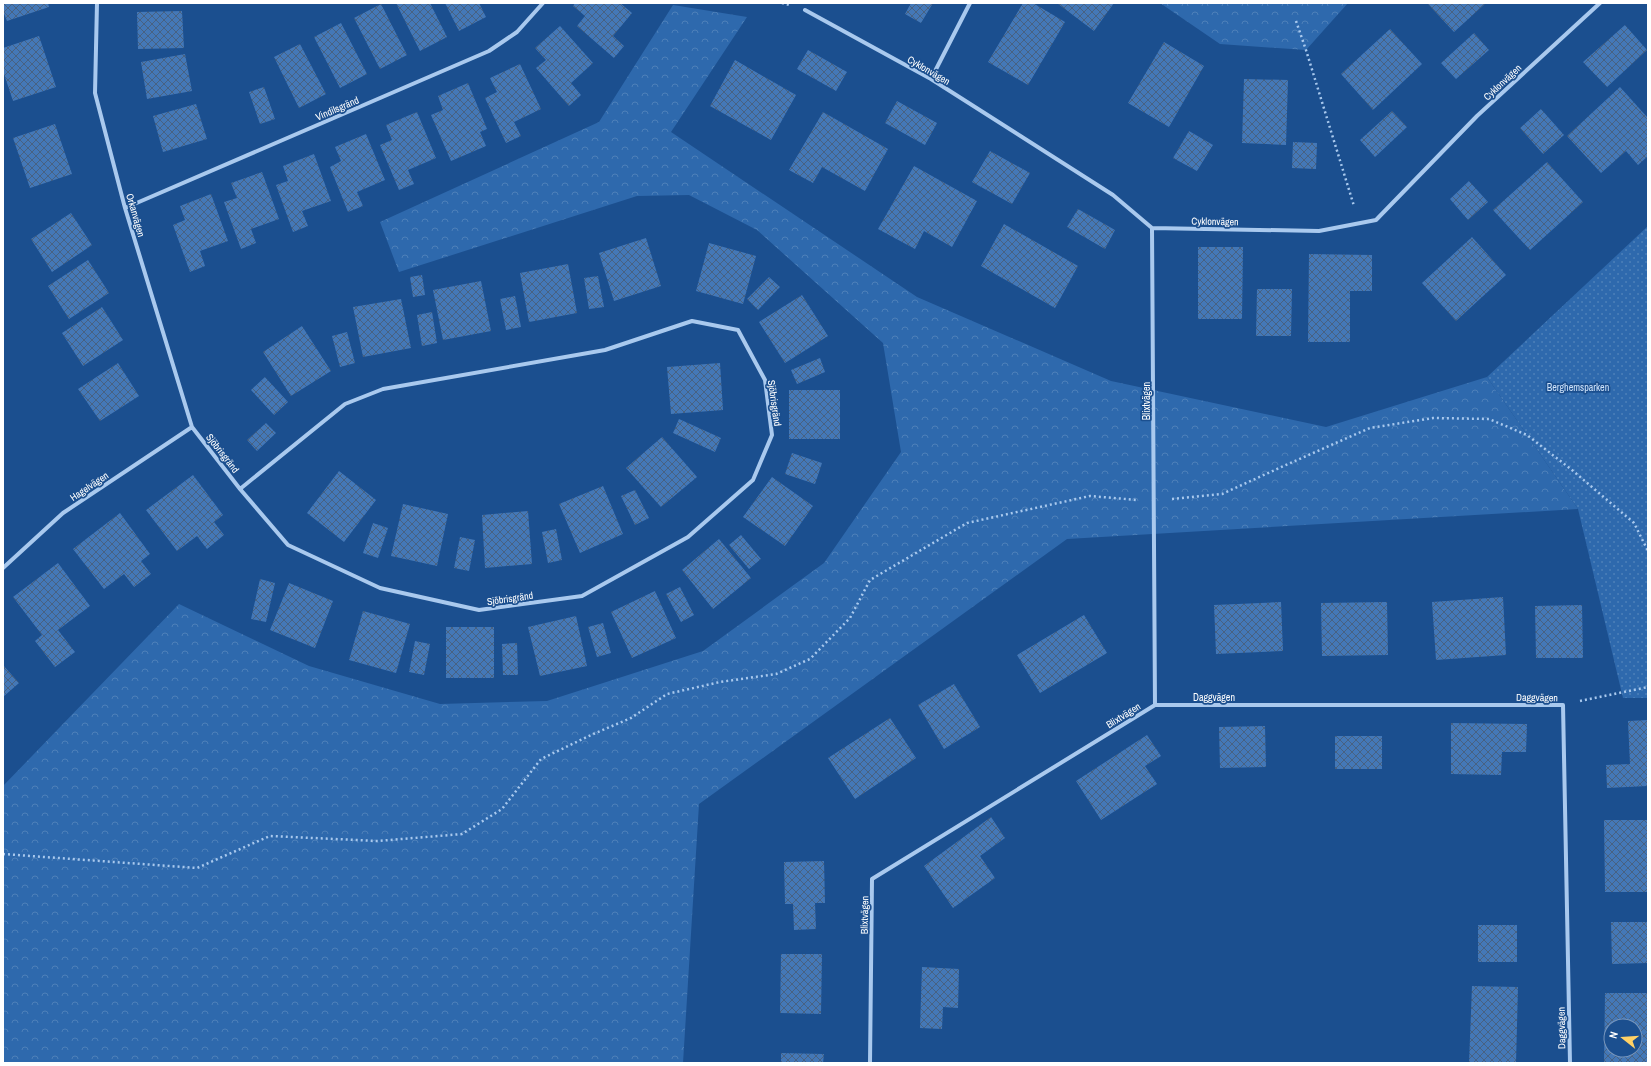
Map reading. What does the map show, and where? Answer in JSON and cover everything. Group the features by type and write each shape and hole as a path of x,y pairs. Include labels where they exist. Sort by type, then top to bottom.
{"street":[{"name":"Orkanvägen","path":"96,3 95,93 125,208 192,427"},
{"name":"Vindilsgränd","path":"125,208 489,51 517,32 543,3"},
{"path":"931,79 970,3"},
{"name":"Cyklonvägen","path":"805,10 931,79 1113,195 1152,228 1319,231 1376,220 1477,116 1600,3"},
{"name":"Blixtvägen","path":"870,1063 872,879 1155,705 1152,228"},
{"name":"Sjöbrisgränd","path":"192,427 240,489 288,545 380,588 479,610 582,596 688,537 753,480 772,435 765,380 738,330 692,321 605,350 383,389 345,404 240,489"},
{"name":"Hagelvägen","path":"3,568 63,513 192,427"},
{"name":"Daggvägen","path":"1155,705 1563,705 1570,1063"}],"path":[{"path":"1296,22 1359,223"},
{"path":"3,854 197,868 270,836 378,841 462,834 502,810 541,760 591,735 630,718 667,694 720,682 776,674 810,659 850,618 870,580 967,523 1090,496 1154,501 1222,494 1370,428 1433,418 1489,419 1526,435 1572,470 1634,523 1648,551"},
{"path":"1563,705 1648,687"}],"green space":[{"path":"1160,3 1348,3 1306,50 1220,44"},
{"path":"673,5 747,17 671,132 917,297 1111,381 1326,427 1487,377 1578,509 1067,539 699,804 683,1063 3,1063 3,786 179,604 309,666 440,704 547,701 703,651 824,563 901,452 883,343 757,230 689,195 637,196 399,272 380,222 599,122"},
{"name":"Berghemsparken","path":"1648,226 1648,698 1623,698 1578,509 1487,377"}],"building":[{"path":"3,3 48,3 49,7 7,21 3,11"},
{"path":"396,3 430,3 447,37 420,51"},
{"path":"445,3 479,3 486,17 459,31"},
{"path":"575,3 620,3 632,13 613,36 624,46 614,58 577,26 585,16 573,6"},
{"path":"911,3 933,3 921,23 905,14"},
{"path":"1023,3 1033,3 1065,22 1028,85 988,62"},
{"path":"1057,3 1114,3 1094,31"},
{"path":"1427,3 1486,3 1454,32"},
{"path":"381,4 407,55 380,69 354,18"},
{"path":"182,11 184,48 138,49 137,12"},
{"path":"341,23 367,74 340,88 314,37"},
{"path":"1625,25 1647,50 1607,87 1583,62"},
{"path":"560,26 593,63 571,83 581,95 569,106 536,68 546,60 535,48"},
{"path":"1390,29 1422,64 1373,110 1341,74"},
{"path":"1474,33 1489,50 1456,79 1441,63"},
{"path":"39,36 56,87 13,101 3,71 3,48"},
{"path":"1164,42 1204,66 1169,127 1128,103"},
{"path":"300,44 326,94 299,108 274,57"},
{"path":"808,50 847,72 836,91 797,69"},
{"path":"185,54 192,91 147,99 141,62"},
{"path":"735,60 796,95 771,140 710,106"},
{"path":"520,64 541,109 514,122 521,136 506,143 485,98 497,92 490,78"},
{"path":"1244,79 1288,80 1286,145 1242,143"},
{"path":"468,83 487,129 480,132 486,146 451,161 431,115 443,110 438,96"},
{"path":"264,87 275,119 260,124 249,92"},
{"path":"1620,87 1648,118 1648,156 1638,165 1626,151 1601,173 1567,136"},
{"path":"897,101 937,123 925,145 885,123"},
{"path":"196,104 207,139 163,152 153,116"},
{"path":"1541,109 1564,135 1543,154 1520,128"},
{"path":"1392,111 1407,127 1375,157 1360,140"},
{"path":"417,112 436,158 408,170 414,184 399,190 380,145 392,140 386,125"},
{"path":"823,112 888,149 865,191 822,167 813,183 789,170"},
{"path":"55,124 72,174 30,188 13,138"},
{"path":"1189,131 1213,145 1197,171 1173,158"},
{"path":"366,134 385,180 357,192 363,206 348,212 330,167 341,161 335,147"},
{"path":"1293,142 1317,143 1316,169 1292,168"},
{"path":"990,151 1030,173 1012,204 972,182"},
{"path":"314,154 331,201 302,211 308,226 293,232 276,185 288,181 283,166"},
{"path":"1547,162 1583,202 1530,250 1493,210"},
{"path":"914,166 977,201 952,247 924,231 915,249 878,229"},
{"path":"262,172 279,219 251,229 256,243 241,249 224,202 237,198 231,183"},
{"path":"1469,181 1488,202 1468,220 1450,199"},
{"path":"211,194 228,241 200,251 205,266 190,272 173,225 185,220 180,206"},
{"path":"1078,209 1115,230 1105,249 1067,227"},
{"path":"71,213 92,245 52,272 31,239"},
{"path":"1004,224 1078,266 1055,308 981,266"},
{"path":"1472,237 1506,275 1456,321 1422,283"},
{"path":"646,238 661,286 614,301 599,253"},
{"path":"709,243 756,256 743,304 696,291"},
{"path":"1198,247 1243,247 1242,319 1198,319"},
{"path":"1309,254 1372,255 1372,291 1350,291 1350,342 1308,342"},
{"path":"88,260 109,293 69,319 48,286"},
{"path":"568,264 577,313 529,322 520,273"},
{"path":"422,275 425,295 413,297 410,277"},
{"path":"598,276 604,307 589,309 584,278"},
{"path":"769,277 780,287 758,310 747,299"},
{"path":"481,281 491,331 443,340 433,290"},
{"path":"1257,289 1292,289 1291,336 1256,336"},
{"path":"802,295 828,336 785,363 759,322"},
{"path":"515,296 521,327 506,330 500,299"},
{"path":"401,299 411,348 363,357 353,307"},
{"path":"102,307 123,340 83,366 62,333"},
{"path":"432,312 437,343 422,346 417,315"},
{"path":"302,326 331,371 291,396 263,352"},
{"path":"347,332 355,363 340,367 332,336"},
{"path":"820,358 825,372 797,384 791,370"},
{"path":"118,363 139,396 100,421 78,389"},
{"path":"720,363 723,410 671,414 667,367"},
{"path":"265,377 288,402 274,415 251,390"},
{"path":"789,390 840,390 840,439 789,439"},
{"path":"679,419 721,438 715,452 673,433"},
{"path":"266,423 276,433 257,451 247,440"},
{"path":"662,437 697,477 661,507 626,468"},
{"path":"792,453 822,463 815,484 785,474"},
{"path":"339,471 376,500 344,542 307,513"},
{"path":"193,475 223,515 214,522 224,535 207,549 197,536 177,551 146,510"},
{"path":"772,477 813,506 785,546 743,517"},
{"path":"603,486 623,534 580,553 559,504"},
{"path":"635,490 649,518 635,525 621,496"},
{"path":"403,504 448,514 437,566 391,556"},
{"path":"528,511 532,564 485,568 482,515"},
{"path":"120,513 150,554 141,561 151,574 134,587 124,574 104,589 73,549"},
{"path":"373,523 388,528 378,558 363,553"},
{"path":"556,529 562,560 548,563 542,532"},
{"path":"741,535 761,559 749,569 729,545"},
{"path":"460,537 475,540 469,571 454,568"},
{"path":"719,539 751,578 713,609 682,570"},
{"path":"58,563 90,606 58,630 75,652 55,667 35,641 42,635 13,597"},
{"path":"260,579 275,583 266,622 251,619"},
{"path":"289,583 333,601 315,648 270,630"},
{"path":"680,587 694,615 681,622 666,594"},
{"path":"655,591 676,638 632,658 611,612"},
{"path":"1503,597 1506,655 1436,660 1432,602"},
{"path":"1281,602 1283,651 1216,654 1214,605"},
{"path":"1387,602 1388,655 1322,656 1321,603"},
{"path":"1582,605 1583,658 1536,658 1535,606"},
{"path":"363,611 410,624 396,673 349,660"},
{"path":"1084,615 1107,653 1040,693 1017,655"},
{"path":"576,616 587,666 540,676 528,627"},
{"path":"603,623 611,653 597,657 588,627"},
{"path":"446,627 494,627 494,678 446,678"},
{"path":"415,641 430,644 424,675 409,672"},
{"path":"517,643 518,675 503,675 502,644"},
{"path":"3,665 19,683 3,697"},
{"path":"954,684 980,727 944,749 918,705"},
{"path":"890,718 916,758 855,799 828,758"},
{"path":"1648,720 1648,786 1607,788 1606,765 1630,764 1628,721"},
{"path":"1451,723 1527,724 1526,752 1502,752 1501,775 1451,774"},
{"path":"1265,726 1266,767 1220,768 1219,727"},
{"path":"1147,735 1161,756 1145,766 1157,784 1101,820 1076,781"},
{"path":"1335,736 1382,736 1382,769 1335,769"},
{"path":"991,817 1005,838 980,856 995,878 953,908 924,866"},
{"path":"1604,820 1648,820 1648,892 1605,892"},
{"path":"824,861 825,903 815,903 816,929 794,930 793,904 785,904 784,862"},
{"path":"1611,922 1648,922 1648,963 1612,964"},
{"path":"1478,925 1517,925 1517,962 1478,962"},
{"path":"781,954 822,954 821,1014 780,1013"},
{"path":"922,967 959,969 958,1008 943,1007 942,1029 920,1028"},
{"path":"1472,986 1518,987 1516,1063 1469,1063"},
{"path":"1605,993 1648,993 1648,1063 1604,1063 1604,1058 1643,1058 1643,1018 1605,1018"},
{"path":"781,1053 824,1054 823,1063 781,1063"}]}
